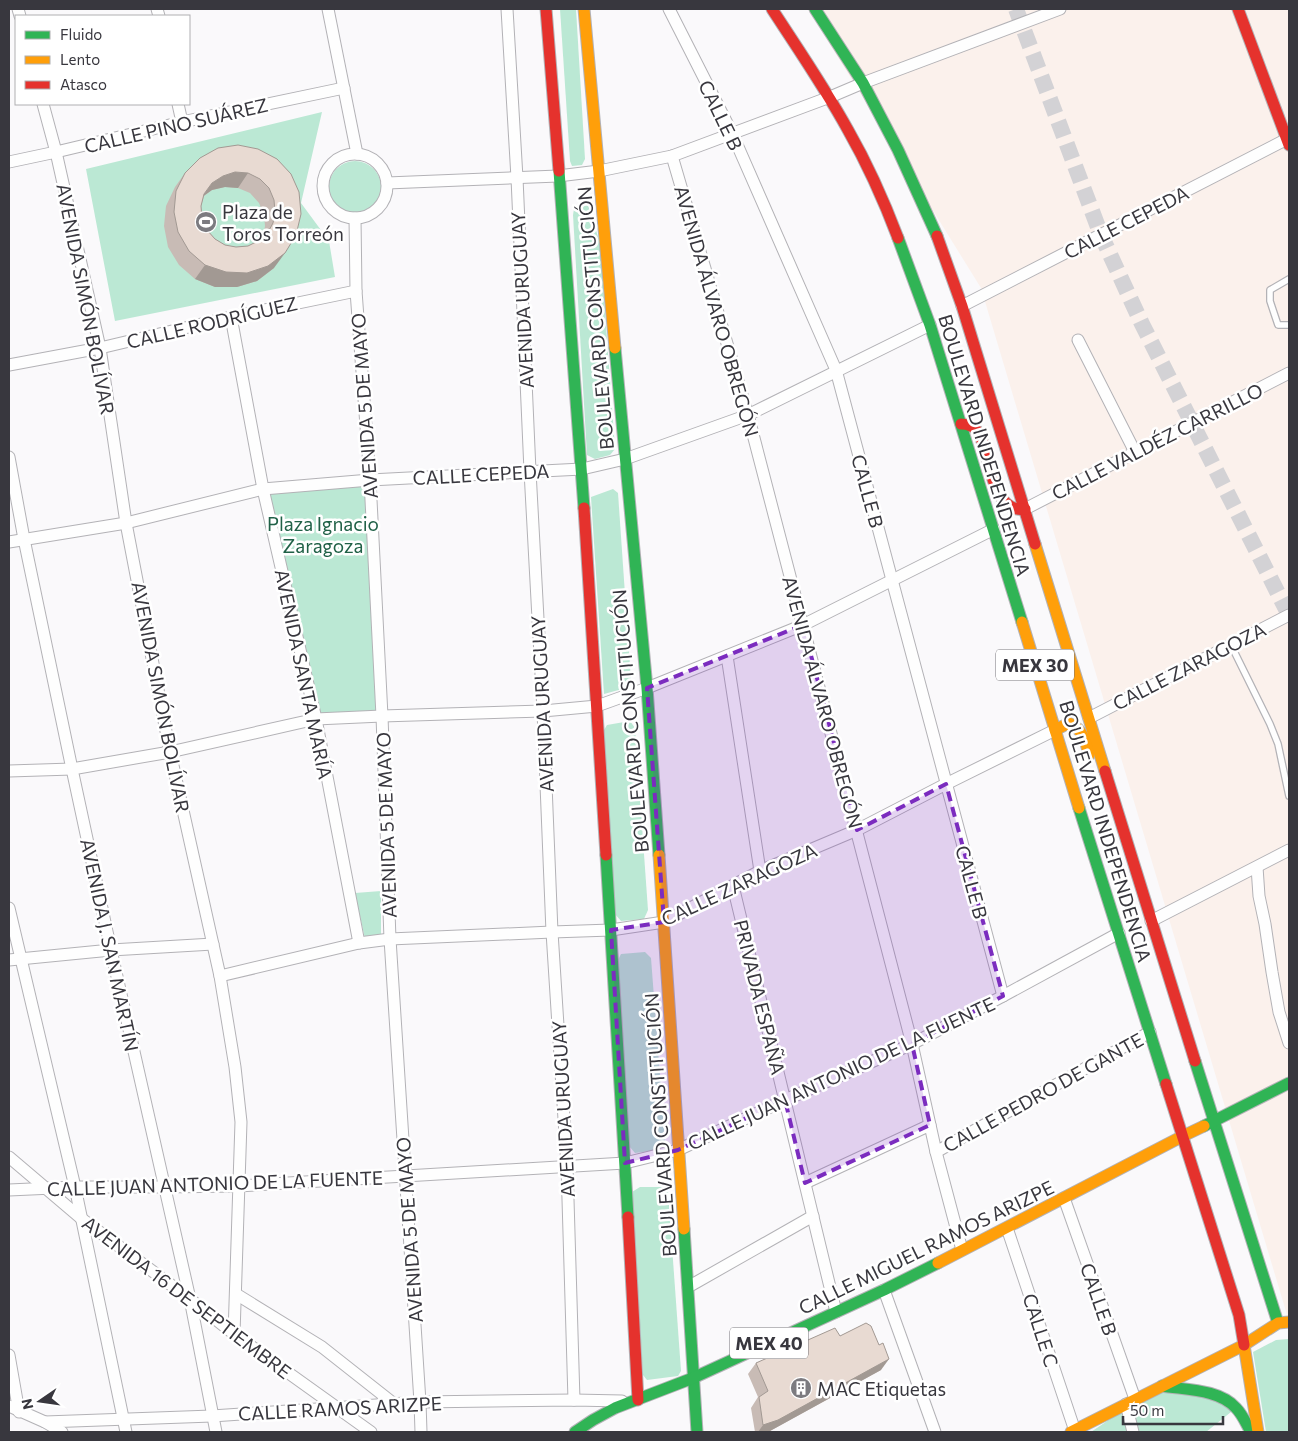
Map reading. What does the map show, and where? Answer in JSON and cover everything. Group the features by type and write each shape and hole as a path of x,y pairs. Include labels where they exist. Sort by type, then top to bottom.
{"main road":[{"name":"BOULEVARD CONSTITUCIÓN","path":"546,9 582,468 625,1163 636,1400"},
{"name":"BOULEVARD CONSTITUCIÓN","path":"584,9 646,688 664,922 697,1432"},
{"name":"BOULEVARD INDEPENDENCIA","path":"772,9 830,97 858,148 907,261 930,325 1239,1315 1258,1432"},
{"name":"BOULEVARD INDEPENDENCIA","path":"815,9 863,84 898,150 934,228 962,306 1214,1122 1284,1322"},
{"path":"1238,9 1288,141"},
{"path":"961,424 968,424 974,427 980,434 1000,498 1010,507 1019,510 1025,509"},
{"path":"1055,730 1069,723 1074,724 1079,729 1100,787 1115,800"},
{"name":"CALLE MIGUEL RAMOS ARIZPE","path":"575,1432 592,1420 615,1408 693,1378 884,1290 1289,1083"},
{"path":"1073,1431 1244,1345 1284,1322 1289,1331"},
{"path":"1162,1386 1208,1394 1226,1402 1235,1407 1251,1432"}],"street":[{"path":"328,9 356,154"},
{"name":"AVENIDA URUGUAY","path":"507,9 543,711 552,932 567,1166 574,1400"},
{"name":"CALLE B","path":"669,9 732,133 836,370 1003,996"},
{"path":"387,183 558,176 599,171 672,156 1060,9"},
{"name":"CALLE PINO SUÁREZ","path":"9,162 182,122 344,88"},
{"name":"AVENIDA SIMÓN BOLÍVAR","path":"43,105 56,152 100,348 126,524 170,752 214,944 236,1067 241,1122 234,1334"},
{"path":"178,105 182,122"},
{"name":"CALLE CEPEDA","path":"962,306 1288,141"},
{"path":"346,155 368,156 384,172 387,183 386,194 382,203 375,211 366,216 355,218 336,212 329,205 324,195 325,175 337,159 346,155"},
{"name":"AVENIDA ÁLVARO OBREGÓN","path":"672,156 748,415 912,1044 936,1152 962,1250"},
{"name":"AVENIDA 5 DE MAYO","path":"355,218 356,291 370,480 382,716 390,939 421,1432"},
{"name":"CALLE RODRÍGUEZ","path":"9,365 100,348 231,317 356,291"},
{"name":"AVENIDA SANTA MARÍA","path":"231,317 263,489 316,720 359,943"},
{"name":"CALLE CEPEDA","path":"9,542 24,538 126,524 263,489 370,480 582,468 625,459 748,415 930,325"},
{"path":"1078,340 1135,452"},
{"name":"CALLE VALDÉZ CARRILLO","path":"1025,509 1289,373"},
{"name":"AVENIDA J. SAN MARTÍN","path":"9,457 72,769 190,1299 216,1432"},
{"path":"9,772 72,769 170,752 316,720 543,711 597,706 803,625 994,529"},
{"name":"CALLE ZARAGOZA","path":"1089,718 1289,615"},
{"path":"727,656 760,871"},
{"name":"CALLE ZARAGOZA","path":"220,976 359,943 390,939 611,930 664,922 760,871 857,830 1055,730"},
{"path":"1151,921 1258,867 1288,854"},
{"path":"1258,867 1259,896 1279,1012 1289,1044"},
{"name":"PRIVADA ESPAÑA","path":"733,886 836,1312"},
{"path":"9,908 14,959 75,1187 126,1432"},
{"name":"CALLE JUAN ANTONIO DE LA FUENTE","path":"9,1190 75,1187 238,1186 625,1163 678,1150 912,1044 1119,932"},
{"path":"14,959 111,950 214,944"},
{"name":"CALLE PEDRO DE GANTE","path":"936,1152 1150,1032"},
{"path":"805,1183 930,1125"},
{"name":"AVENIDA 16 DE SEPTIEMBRE","path":"9,1157 82,1219 234,1334 371,1432"},
{"name":"CALLE B","path":"1064,1198 1130,1402"},
{"path":"688,1287 813,1216"},
{"name":"CALLE C","path":"1008,1228 1073,1431"},
{"path":"884,1290 935,1432"},
{"path":"236,1294 322,1347 393,1403"},
{"path":"9,1355 19,1412"},
{"name":"CALLE RAMOS ARIZPE","path":"45,1422 212,1416 393,1403 636,1400"},
{"path":"1130,1402 1133,1432"},
{"path":"9,1406 62,1432"},
{"path":"1089,1432 1093,1421"}],"lane":[{"path":"1289,278 1270,290 1270,301 1278,324 1289,325"},
{"path":"1231,645 1276,737 1289,796"},
{"path":"1284,1322 1289,1314"}],"highlighted area":[{"path":"803,625 857,830 946,784 1003,996 912,1044 930,1125 805,1183 785,1100 678,1150 625,1163 611,930 664,922 647,688"}],"shaded area":[{"path":"808,9 1289,9 1289,1314 1287,1315 981,288"}],"green space":[{"path":"560,9 576,9 585,159 582,165 572,166 570,161"},
{"name":"Plaza de Toros Torreón","path":"322,112 301,203 329,241 335,277 115,321 86,169"},
{"path":"350,161 360,161 374,168 381,182 381,192 374,206 360,213 350,213 340,209 333,202 329,192 329,182 333,172 340,165"},
{"path":"588,205 600,243 615,449 610,455 595,459 587,455 573,215 574,209"},
{"name":"Plaza Ignacio Zaragoza","path":"369,480 381,714 316,719 264,489"},
{"path":"613,489 618,493 631,681 626,688 604,694 591,497"},
{"path":"630,721 635,728 648,910 644,919 621,921 615,914 604,730 607,725"},
{"path":"381,891 381,938 365,939 355,893"},
{"path":"645,952 651,958 665,1141 659,1150 635,1153 629,1146 618,960 621,954"},
{"path":"640,1187 664,1187 668,1191 681,1371 678,1376 647,1380 643,1375 632,1192"},
{"path":"1289,1339 1289,1432 1266,1432 1253,1352 1276,1340"},
{"path":"1163,1383 1241,1404 1206,1432 1091,1432"}],"building":[{"path":"238,145 258,149 277,159 291,174 299,192 301,214 296,235 285,253 268,266 247,273 226,272 205,265 189,251 178,232 174,212 176,191 185,173 200,158 218,148","holes":["235,172 248,173 260,179 269,188 274,200 275,212 273,223 267,234 248,246 236,247 225,245 215,239 207,230 202,219 201,206 204,194 212,183 223,176"]},
{"name":"MAC Etiquetas","path":"866,1323 871,1326 879,1345 883,1343 889,1359 778,1420 763,1425 759,1397 768,1391 756,1363 835,1328 840,1336"}],"tunnel":[{"path":"1016,9 1101,235 1142,324 1289,615"}],"traffic: fast":[{"path":"815,9 863,83 898,150 937,236"},
{"path":"559,171 584,508"},
{"path":"898,238 930,325 1022,622"},
{"path":"615,348 647,688 659,855"},
{"path":"1079,808 1166,1084"},
{"path":"606,855 628,1217"},
{"path":"1195,1061 1278,1323"},
{"path":"1204,1126 1289,1083"},
{"path":"684,1229 697,1432"},
{"path":"575,1432 615,1408 693,1378 938,1263"},
{"path":"1162,1386 1202,1391 1221,1397 1238,1411 1251,1432"}],"traffic: slow":[{"path":"584,9 615,348"},
{"path":"1035,544 1105,771"},
{"path":"1022,622 1079,808"},
{"path":"1055,730 1069,723 1074,726 1081,732 1089,755"},
{"path":"659,855 684,1229"},
{"path":"938,1263 1204,1126"},
{"path":"1071,1432 1244,1345 1278,1323 1289,1322"},
{"path":"1244,1345 1258,1432"}],"traffic: jam":[{"path":"546,9 559,171"},
{"path":"772,9 821,84 855,143 875,183 898,238"},
{"path":"1238,9 1289,145"},
{"path":"937,236 962,306 1035,544"},
{"path":"961,424 973,427 979,434 992,477 1001,497 1015,509 1025,509"},
{"path":"584,508 606,855"},
{"path":"1105,771 1195,1061"},
{"path":"1166,1084 1239,1315 1244,1345"},
{"path":"628,1217 638,1400"}],"place":[{"name":"Plaza de Toros Torreón","path":"206,222"},
{"name":"MAC Etiquetas","path":"801,1388"}]}
